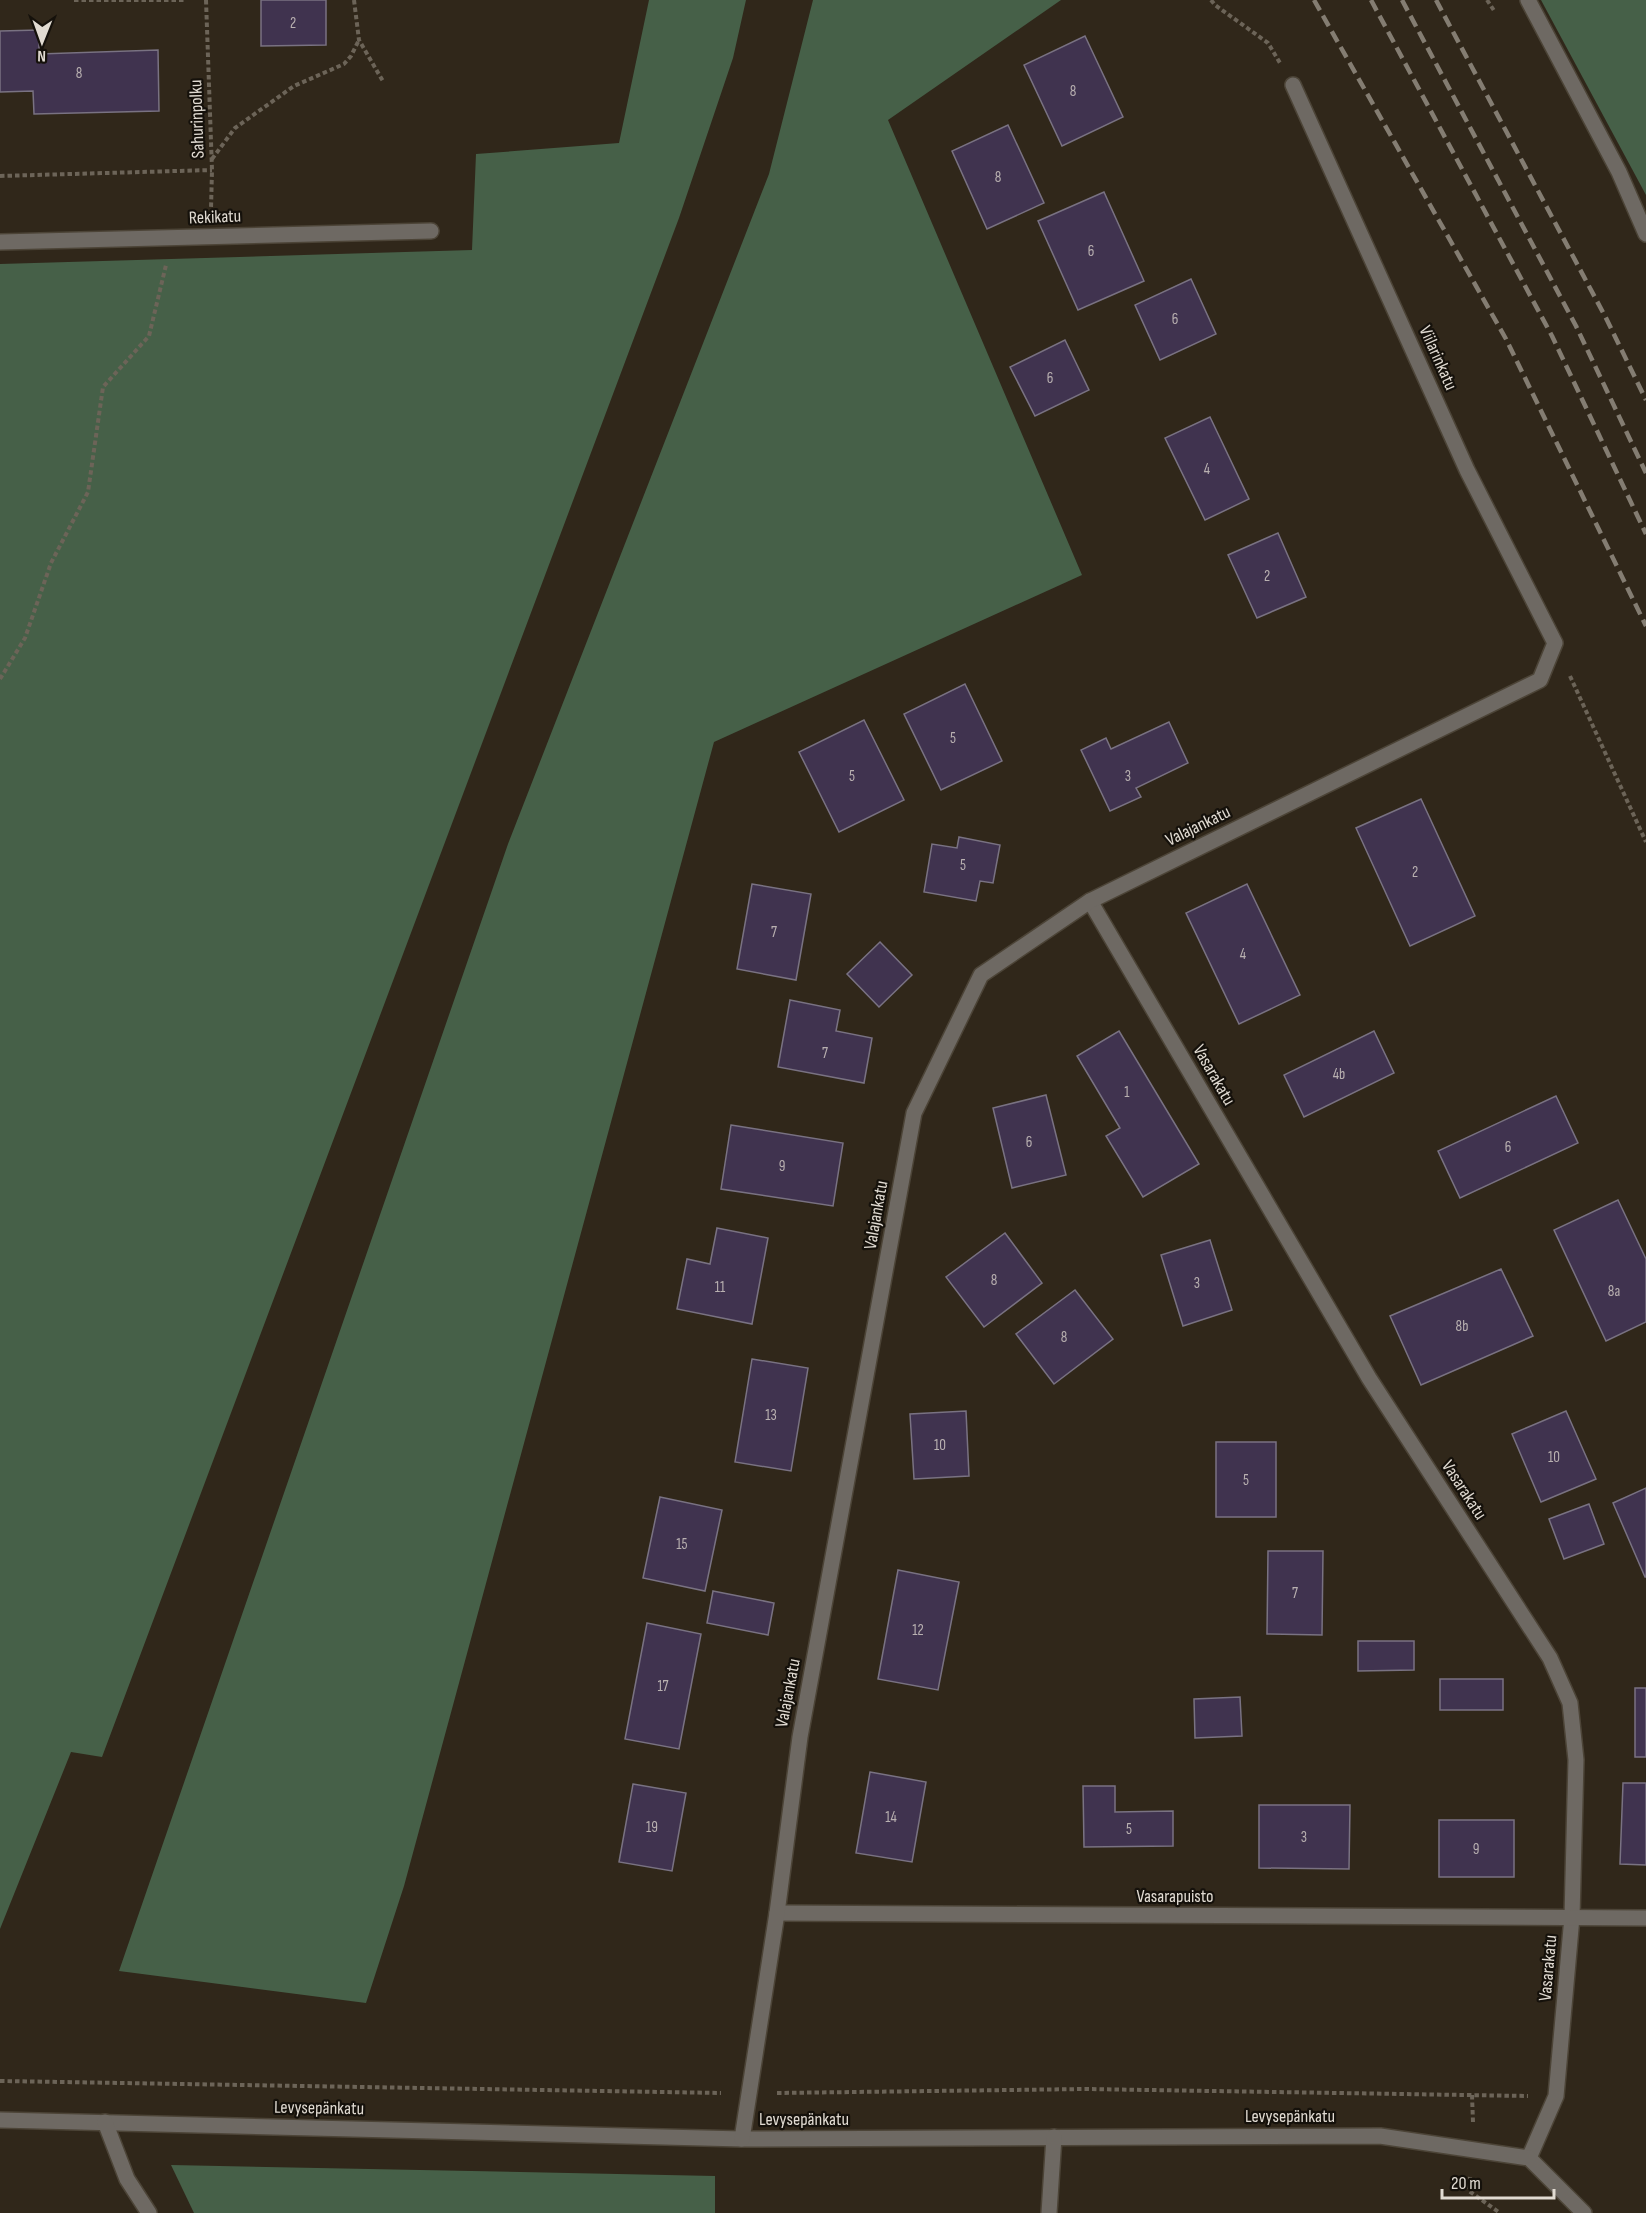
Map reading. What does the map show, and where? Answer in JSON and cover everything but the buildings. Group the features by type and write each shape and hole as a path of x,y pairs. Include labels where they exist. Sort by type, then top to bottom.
{"street":[{"path":"1528,0 1619,172 1646,234"},
{"name":"Viilarinkatu","path":"1293,85 1467,470 1555,643"},
{"name":"Rekikatu","path":"0,243 431,231"},
{"name":"Valajankatu","path":"742,2139 777,1913 800,1737 914,1113 981,975 1090,901 1540,680 1555,643"},
{"name":"Vasarakatu","path":"1090,901 1369,1378 1550,1658 1570,1703 1576,1760 1572,1917 1556,2096 1529,2158"},
{"name":"Vasarapuisto","path":"777,1913 1646,1918"},
{"name":"Levysepänkatu","path":"0,2120 742,2139 1380,2136 1474,2148 1529,2158"},
{"path":"105,2122 127,2179 149,2213"},
{"path":"1049,2213 1054,2137"},
{"path":"1529,2158 1584,2213"}],"path":[{"path":"74,0 184,0"},
{"name":"Sahurinpolku","path":"206,0 212,160 210,236"},
{"path":"354,0 359,40 384,83"},
{"path":"1211,0 1268,43 1293,85"},
{"path":"1487,0 1495,12"},
{"path":"212,160 234,128 294,86 344,64 359,40"},
{"path":"0,176 212,170"},
{"path":"0,679 25,638 51,563 88,492 104,387 150,336 172,237"},
{"path":"1555,643 1646,842"}],"green space":[{"path":"649,0 746,0 733,58 679,218 102,1757 71,1752 0,1929 0,264 472,250 476,154 619,143"},
{"path":"813,0 1061,0 888,120 1082,575 714,742 404,1886 366,2003 119,1971 508,844 769,174"},
{"path":"1541,0 1646,0 1646,195"},
{"path":"171,2165 715,2176 715,2213 194,2213"}],"railway":[{"path":"1314,0 1506,339 1646,626"},
{"path":"1371,0 1552,336 1646,534"},
{"path":"1402,0 1576,326 1646,473"},
{"path":"1436,0 1606,318 1646,400"}]}
